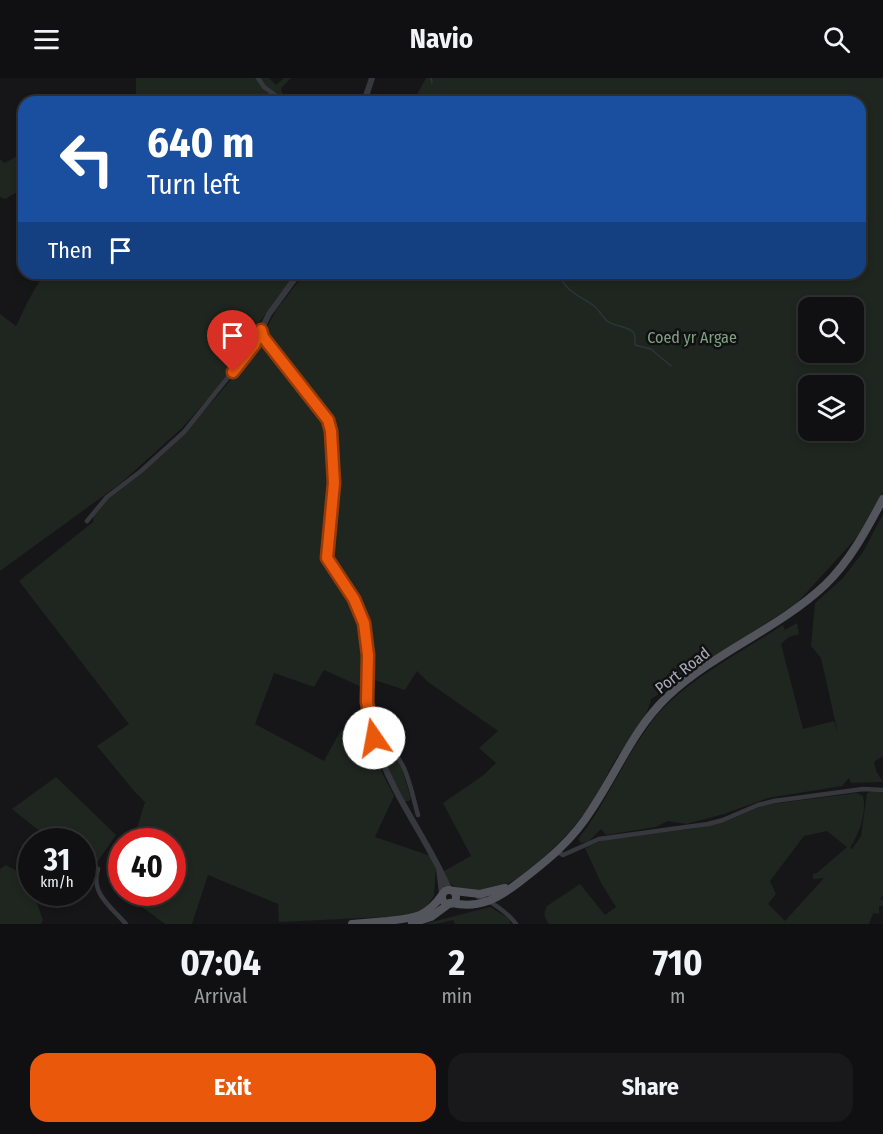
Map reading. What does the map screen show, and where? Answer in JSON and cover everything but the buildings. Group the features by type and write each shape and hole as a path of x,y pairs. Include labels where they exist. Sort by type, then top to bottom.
{"main road":[{"name":"Port Road","path":"451,903 469,906 489,901 557,852 574,834 592,809 631,741 655,709 686,681 798,607 825,585 850,557 883,499"},
{"name":"Port Road","path":"447,892 473,895 490,893 517,883"},
{"path":"447,892 444,902 451,903"},
{"path":"393,924 425,919 437,914 456,897 447,892"},
{"path":"352,924 378,923 418,916 429,910 447,892"}],"street":[{"path":"258,78 264,87 277,96"},
{"path":"366,96 372,78"},
{"path":"87,521 107,497 141,471 184,432 254,345 262,333 269,314 295,279"},
{"path":"262,333 326,414 329,423 334,483 327,558 354,599 364,623 368,655 367,702 371,729 386,773 439,867 447,892"},
{"path":"384,747 391,749 402,764 418,815"},
{"path":"557,852 563,855 599,839 708,824 774,801 864,789 883,790"},
{"path":"404,807 413,801"},
{"path":"574,834 580,846"},
{"path":"98,869 94,880 99,894 126,924"},
{"path":"473,895 486,898 512,918 516,924"}],"green space":[{"path":"136,78 269,78 276,85 284,78 291,78 282,87 281,91 285,96 134,96 136,95"},
{"name":"Coed yr Argae","path":"426,78 883,78 883,492 859,535 796,604 651,699 641,724 614,762 591,805 570,832 537,863 500,887 466,891 450,883 445,876 444,871 471,856 443,803 485,774 496,763 479,748 498,731 428,682 417,671 405,690 369,678 370,645 367,620 360,604 335,568 329,551 337,472 333,419 300,381 268,335 268,325 277,309 300,279 866,279 866,96 416,96"},
{"path":"18,156 18,191 5,199 0,197 0,159 4,163"},
{"path":"41,279 292,279 255,328 254,341 229,375 182,428 121,483 0,571 0,314 16,326"},
{"path":"258,340 263,340 320,410 328,425 331,479 323,549 356,607 363,627 365,653 364,688 324,670 314,687 274,673 255,724 324,761 341,730 372,742 380,769 394,796 375,837 431,856 436,866 434,896 427,906 413,914 279,922 278,904 208,875 192,924 165,924 141,906 186,906 186,828 137,828 145,802 97,746 129,724 19,581 93,522 96,511 104,501 142,471 198,418 246,359"},
{"path":"883,514 883,756 874,762 876,771 883,782 851,783 849,778 842,786 768,798 724,814 686,824 668,821 656,827 606,835 601,829 588,842 580,843 579,838 631,752 662,709 694,682 783,625 785,630 797,623 799,634 789,637 781,644 803,729 834,721 838,734 821,658 811,646 815,603 843,578 863,552"},
{"path":"376,735 380,741 384,742 382,748 392,752 401,767 411,798 409,801 405,801 391,776"},
{"path":"56,777 109,828 108,847 96,864 96,828 36,828 12,809"},
{"path":"872,791 883,793 883,896 880,899 883,900 883,906 879,906 879,914 873,913 869,924 549,924 545,918 547,906 580,884 605,915 616,907 601,883 585,848 603,840 692,829 726,821 764,805 857,793 863,796 864,809 859,830 850,848 852,849 861,836 867,793","holes":["827,831 847,847 813,874 813,879 824,878 785,921 768,904 776,894 770,881 804,836"]},
{"path":"6,865 18,872 18,906 38,906 43,920 41,924 0,924 0,869"},
{"path":"490,907 508,918 511,924 455,924 453,920 424,924"}],"waterway":[{"path":"431,78 432,83"},
{"path":"561,279 570,290 596,308 607,321 633,332 635,345 651,349 671,366"}],"route":[{"path":"233,372 254,345 261,330 263,337 326,414 331,431 334,483 327,558 354,599 364,623 368,655 367,702 374,738"}]}
